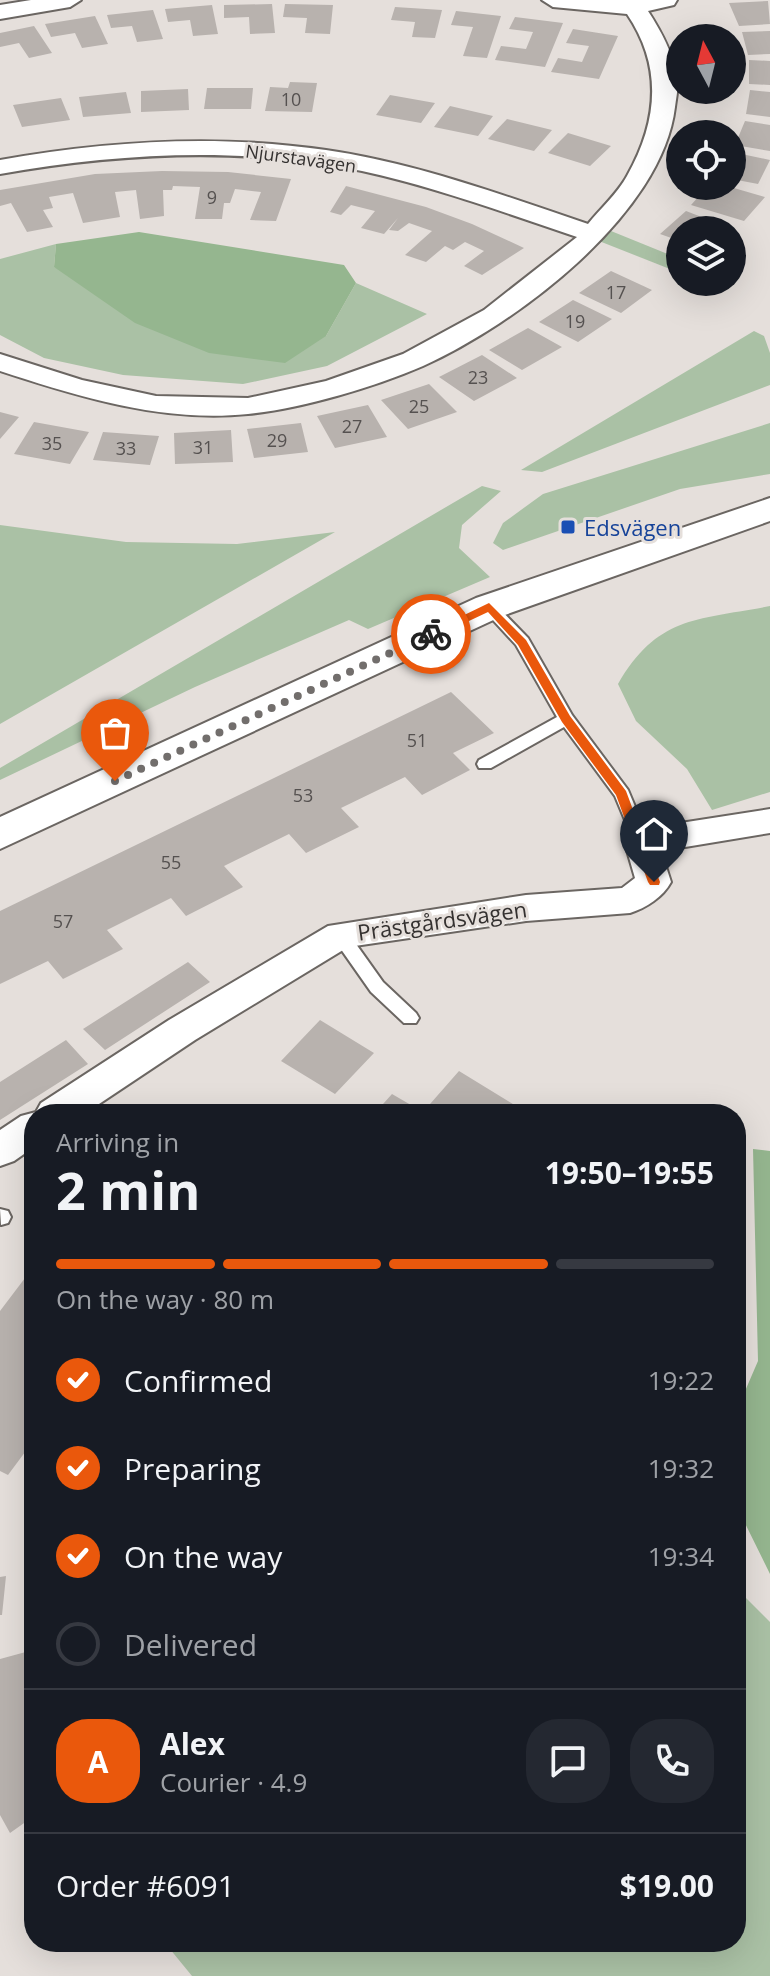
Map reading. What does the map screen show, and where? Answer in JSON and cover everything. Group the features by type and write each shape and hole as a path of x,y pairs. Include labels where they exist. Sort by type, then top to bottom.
{"main road":[{"path":"0,834 489,607 763,509"}],"street":[{"path":"0,12 70,0"},
{"path":"553,0 632,4 666,0"},
{"path":"0,362 75,387 156,404 248,406 333,388 413,360 493,316 593,234 638,180 660,129 666,79 652,34 632,4"},
{"name":"Njurstavägen","path":"0,167 96,153 181,148 287,153 328,158 473,193 593,234"},
{"path":"641,840 696,835 770,821"},
{"name":"Prästgårdsvägen","path":"69,1104 182,1030 340,935 526,908 630,900 654,882 641,840"},
{"path":"0,1150 24,1134"}],"lane":[{"path":"489,607 522,642 566,719 622,794 641,840"},
{"path":"485,764 566,719"},
{"path":"340,935 377,987 410,1018"}],"green space":[{"path":"611,231 666,253 666,267 599,241"},
{"path":"139,232 344,265 356,283 326,336 285,363 209,353 135,323 54,267 56,244"},
{"path":"56,244 54,267 326,336 356,283 427,314 327,366 243,384 123,375 44,358 0,335 0,259"},
{"path":"754,331 764,336 770,353 770,385 542,472 521,470"},
{"path":"770,423 770,474 680,489 503,550 493,543 503,523 543,494"},
{"path":"482,486 501,491 462,525 459,548 490,577 368,629 349,620 195,687 0,780 0,768"},
{"path":"0,525 126,542 237,544 335,532 0,724"},
{"path":"770,606 770,792 712,810 687,769 636,721 618,684 648,645 682,624"},
{"path":"753,1149 770,1151 770,1574 746,1525 746,1389 758,1361"},
{"path":"746,1598 770,1622 770,1976 192,1976 172,1952 746,1952"}],"building":[{"path":"768,1 770,24 738,24 729,3"},
{"path":"272,4 275,33 250,34 249,17 224,18 224,5"},
{"path":"285,4 333,5 330,34 305,33 307,18 283,17"},
{"path":"212,5 218,34 193,36 190,20 168,22 165,9"},
{"path":"395,7 442,10 435,38 412,37 415,22 391,20"},
{"path":"153,10 163,39 137,42 132,26 111,28 107,15"},
{"path":"456,11 501,16 487,58 463,56 473,27 451,25"},
{"path":"95,16 108,44 82,48 75,33 51,37 45,24"},
{"path":"515,17 563,23 545,67 495,60 501,46 526,49 533,32 509,29"},
{"path":"34,26 52,53 29,58 19,43 0,47 0,33"},
{"path":"573,29 618,36 599,79 551,72 558,58 582,62 589,46 566,43"},
{"path":"770,31 770,54 748,55 746,32"},
{"path":"749,60 770,61 770,85 749,84"},
{"path":"290,82 317,83 312,112 265,111 270,87 288,88"},
{"path":"207,88 253,88 251,109 204,109"},
{"path":"188,89 189,110 141,112 141,91"},
{"path":"750,90 770,92 770,117 746,114"},
{"path":"126,92 131,113 83,117 79,97"},
{"path":"390,95 435,103 421,123 376,115"},
{"path":"61,98 70,120 22,127 13,105"},
{"path":"450,106 493,116 478,136 434,127"},
{"path":"507,119 552,130 534,151 488,139"},
{"path":"746,121 770,125 770,151 746,147"},
{"path":"568,133 611,146 590,166 548,153"},
{"path":"746,155 770,160 758,184 746,182"},
{"path":"228,172 291,179 276,221 250,220 261,192 235,189 230,203 224,203 222,219 195,219 200,187 173,186 172,190 163,190 164,216 140,219 136,190 115,192 120,217 83,223 73,193 49,197 53,208 43,210 53,227 27,232 11,203 0,206 0,190 95,174"},
{"path":"346,186 426,207 524,248 482,275 464,266 484,251 465,242 453,250 445,246 426,262 405,255 432,231 409,223 398,231 389,230 398,218 384,234 361,228 375,211 351,205 341,215 330,212"},
{"path":"746,192 765,197 746,219 746,216 727,216 691,205 695,200 746,200"},
{"path":"686,211 699,216 680,216"},
{"path":"611,271 652,290 621,313 579,293"},
{"path":"573,300 612,319 578,342 539,322"},
{"path":"528,328 562,347 522,370 489,350"},
{"path":"482,355 517,378 474,401 439,377"},
{"path":"429,384 457,412 408,429 381,400"},
{"path":"368,405 387,437 335,448 317,416"},
{"path":"0,412 19,417 0,439"},
{"path":"34,422 89,432 70,464 14,454"},
{"path":"301,423 308,452 254,458 247,429"},
{"path":"231,430 233,462 175,464 174,433"},
{"path":"103,432 159,436 150,465 93,460"},
{"path":"451,692 494,733 453,753 470,770 422,795 405,777 341,808 359,827 306,853 289,834 224,866 243,887 186,916 171,898 107,930 123,949 63,979 48,961 0,984 0,911"},
{"path":"188,962 210,982 105,1050 83,1029"},
{"path":"320,1020 374,1053 335,1094 281,1061"},
{"path":"66,1040 88,1064 0,1120 0,1082"},
{"path":"459,1071 513,1104 430,1104"},
{"path":"392,1094 409,1104 383,1104"},
{"path":"24,1279 24,1453 8,1475 0,1471 0,1311"},
{"path":"6,1576 2,1615 0,1615 0,1577"},
{"path":"24,1652 24,1823 10,1833 0,1815 0,1659"}],"way so far":[{"path":"115,781 431,634"}],"place":[{"name":"Edsvägen","path":"568,527"}],"route":[{"path":"431,634 489,607 522,642 566,719 622,794 654,882"}]}
